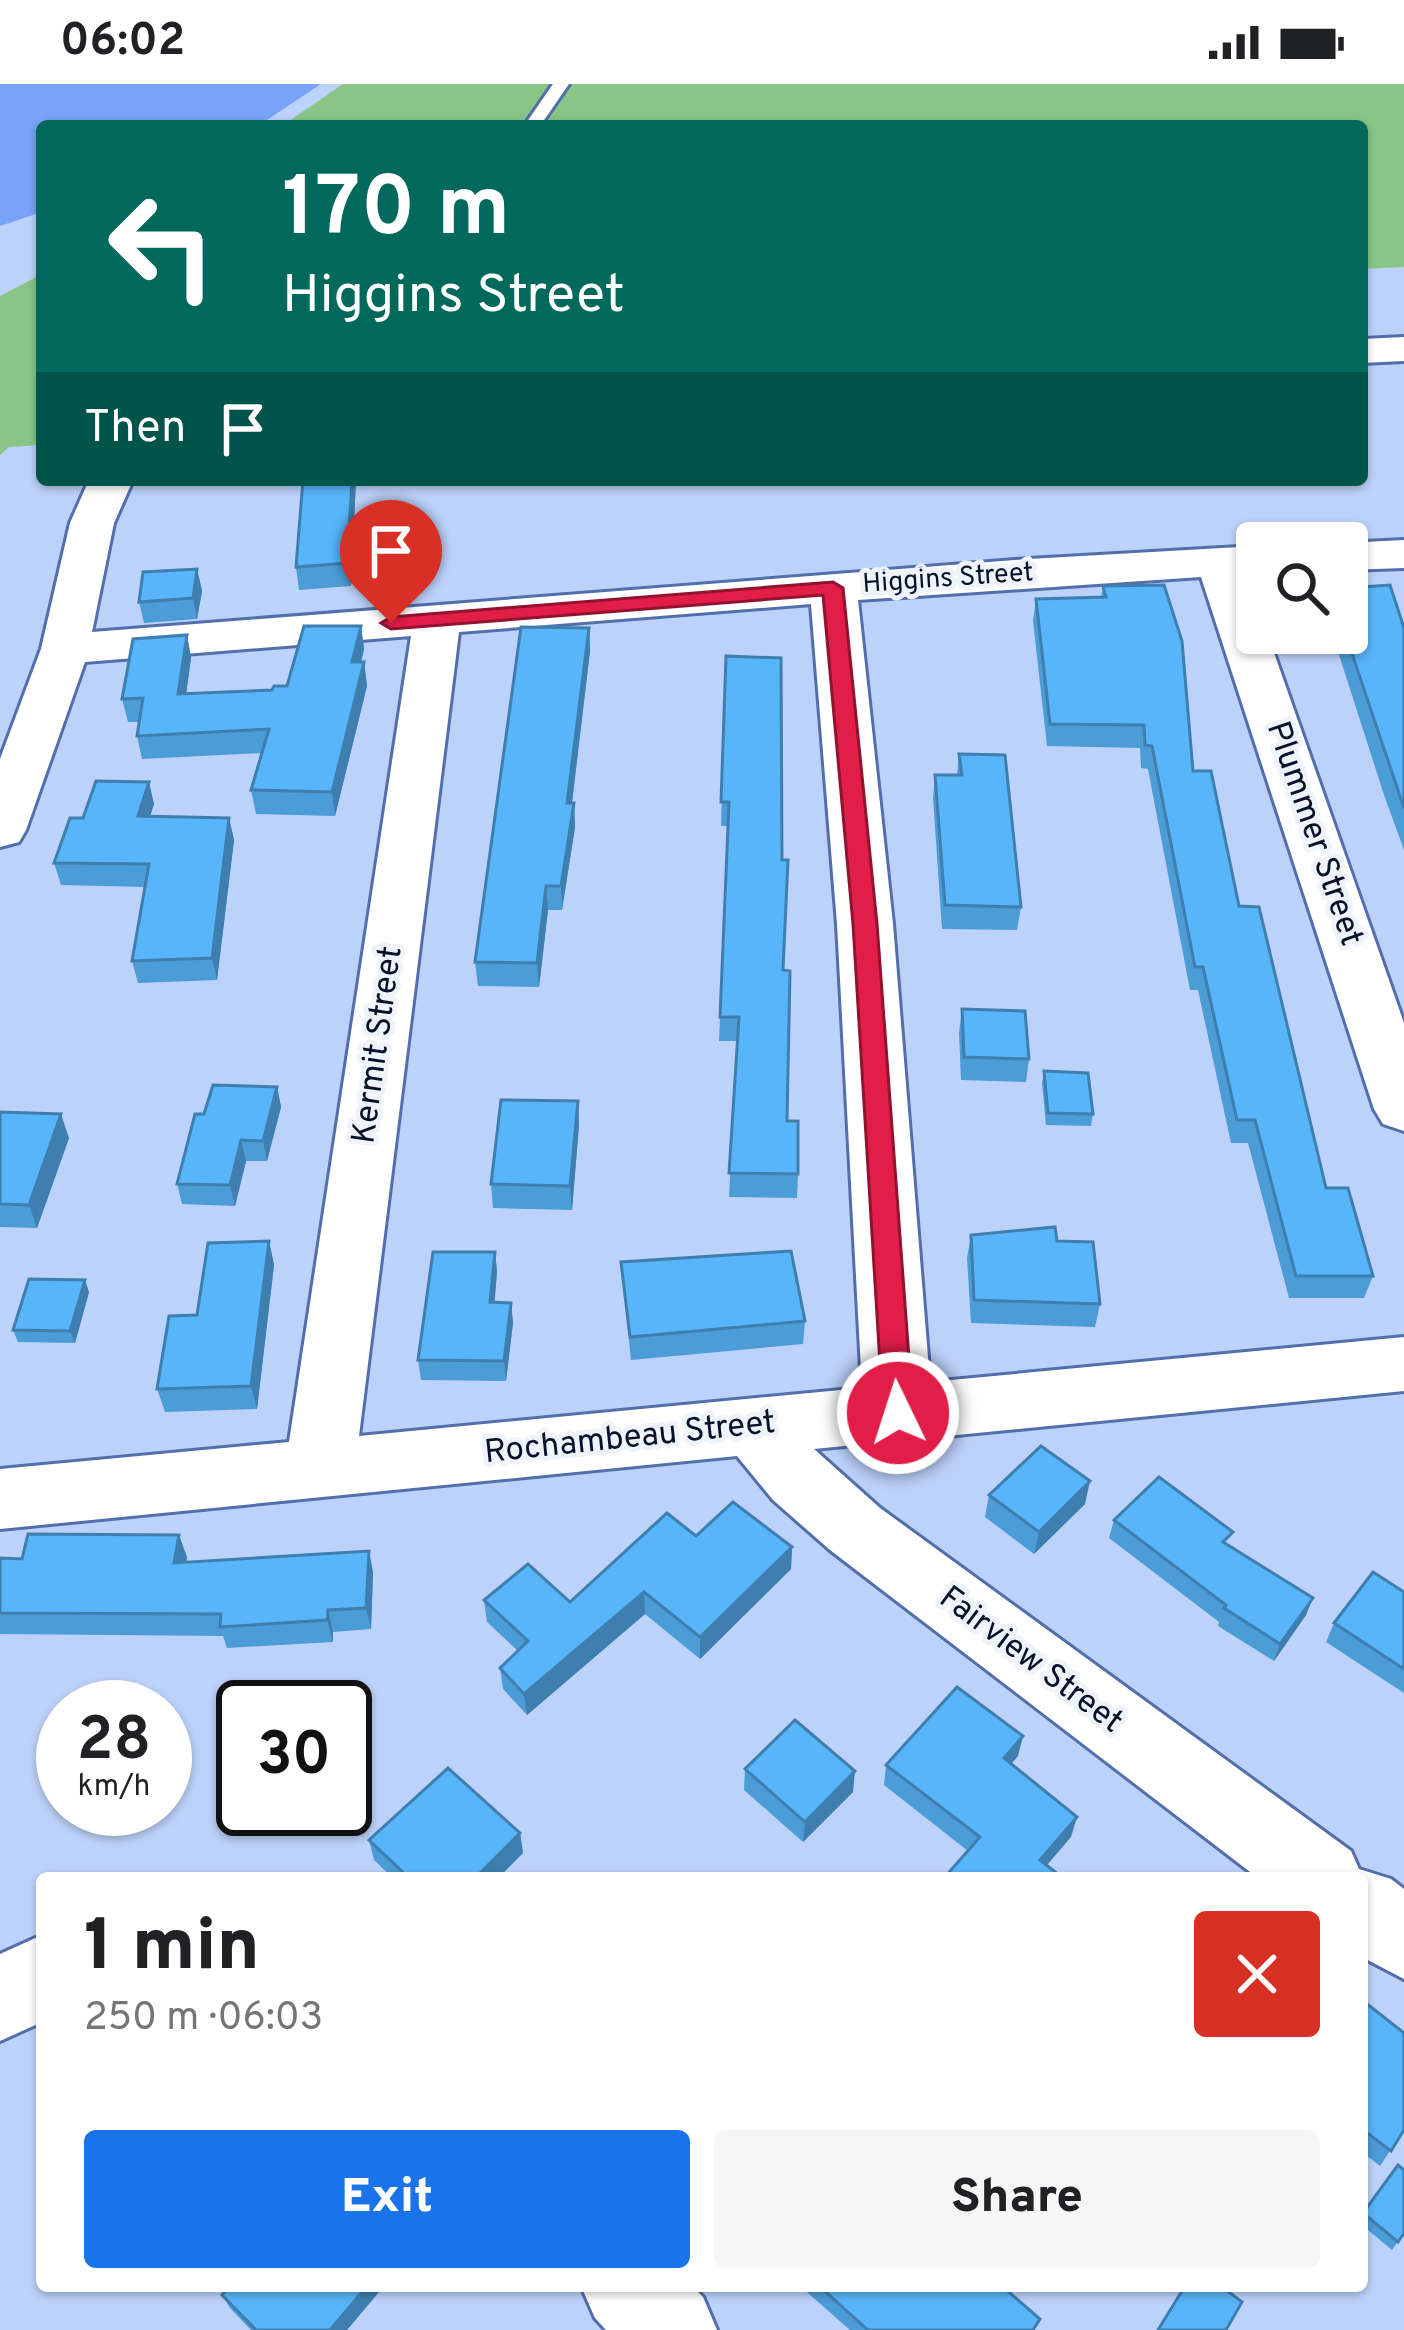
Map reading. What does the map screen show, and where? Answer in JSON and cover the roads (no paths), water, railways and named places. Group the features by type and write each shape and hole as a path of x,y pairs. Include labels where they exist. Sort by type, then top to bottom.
{"street":[{"path":"1368,351 1404,349"},
{"path":"0,830 65,649 92,523 108,486"},
{"path":"1368,555 1404,554"},
{"name":"Higgins Street","path":"65,649 1236,560"},
{"path":"833,588 865,924 898,1413"},
{"name":"Kermit Street","path":"320,1470 437,619"},
{"name":"Plummer Street","path":"1266,654 1404,1108"},
{"name":"Rochambeau Street","path":"0,1499 1404,1364"},
{"name":"Fairview Street","path":"753,1426 798,1479 855,1529 1314,1872"},
{"path":"1368,1912 1404,1939"},
{"path":"0,1999 36,1979"},
{"path":"633,2292 670,2330"}],"lane":[{"path":"536,120 561,84"}],"water":[{"path":"0,84 321,84 267,120 36,120 36,214 0,226"}]}
